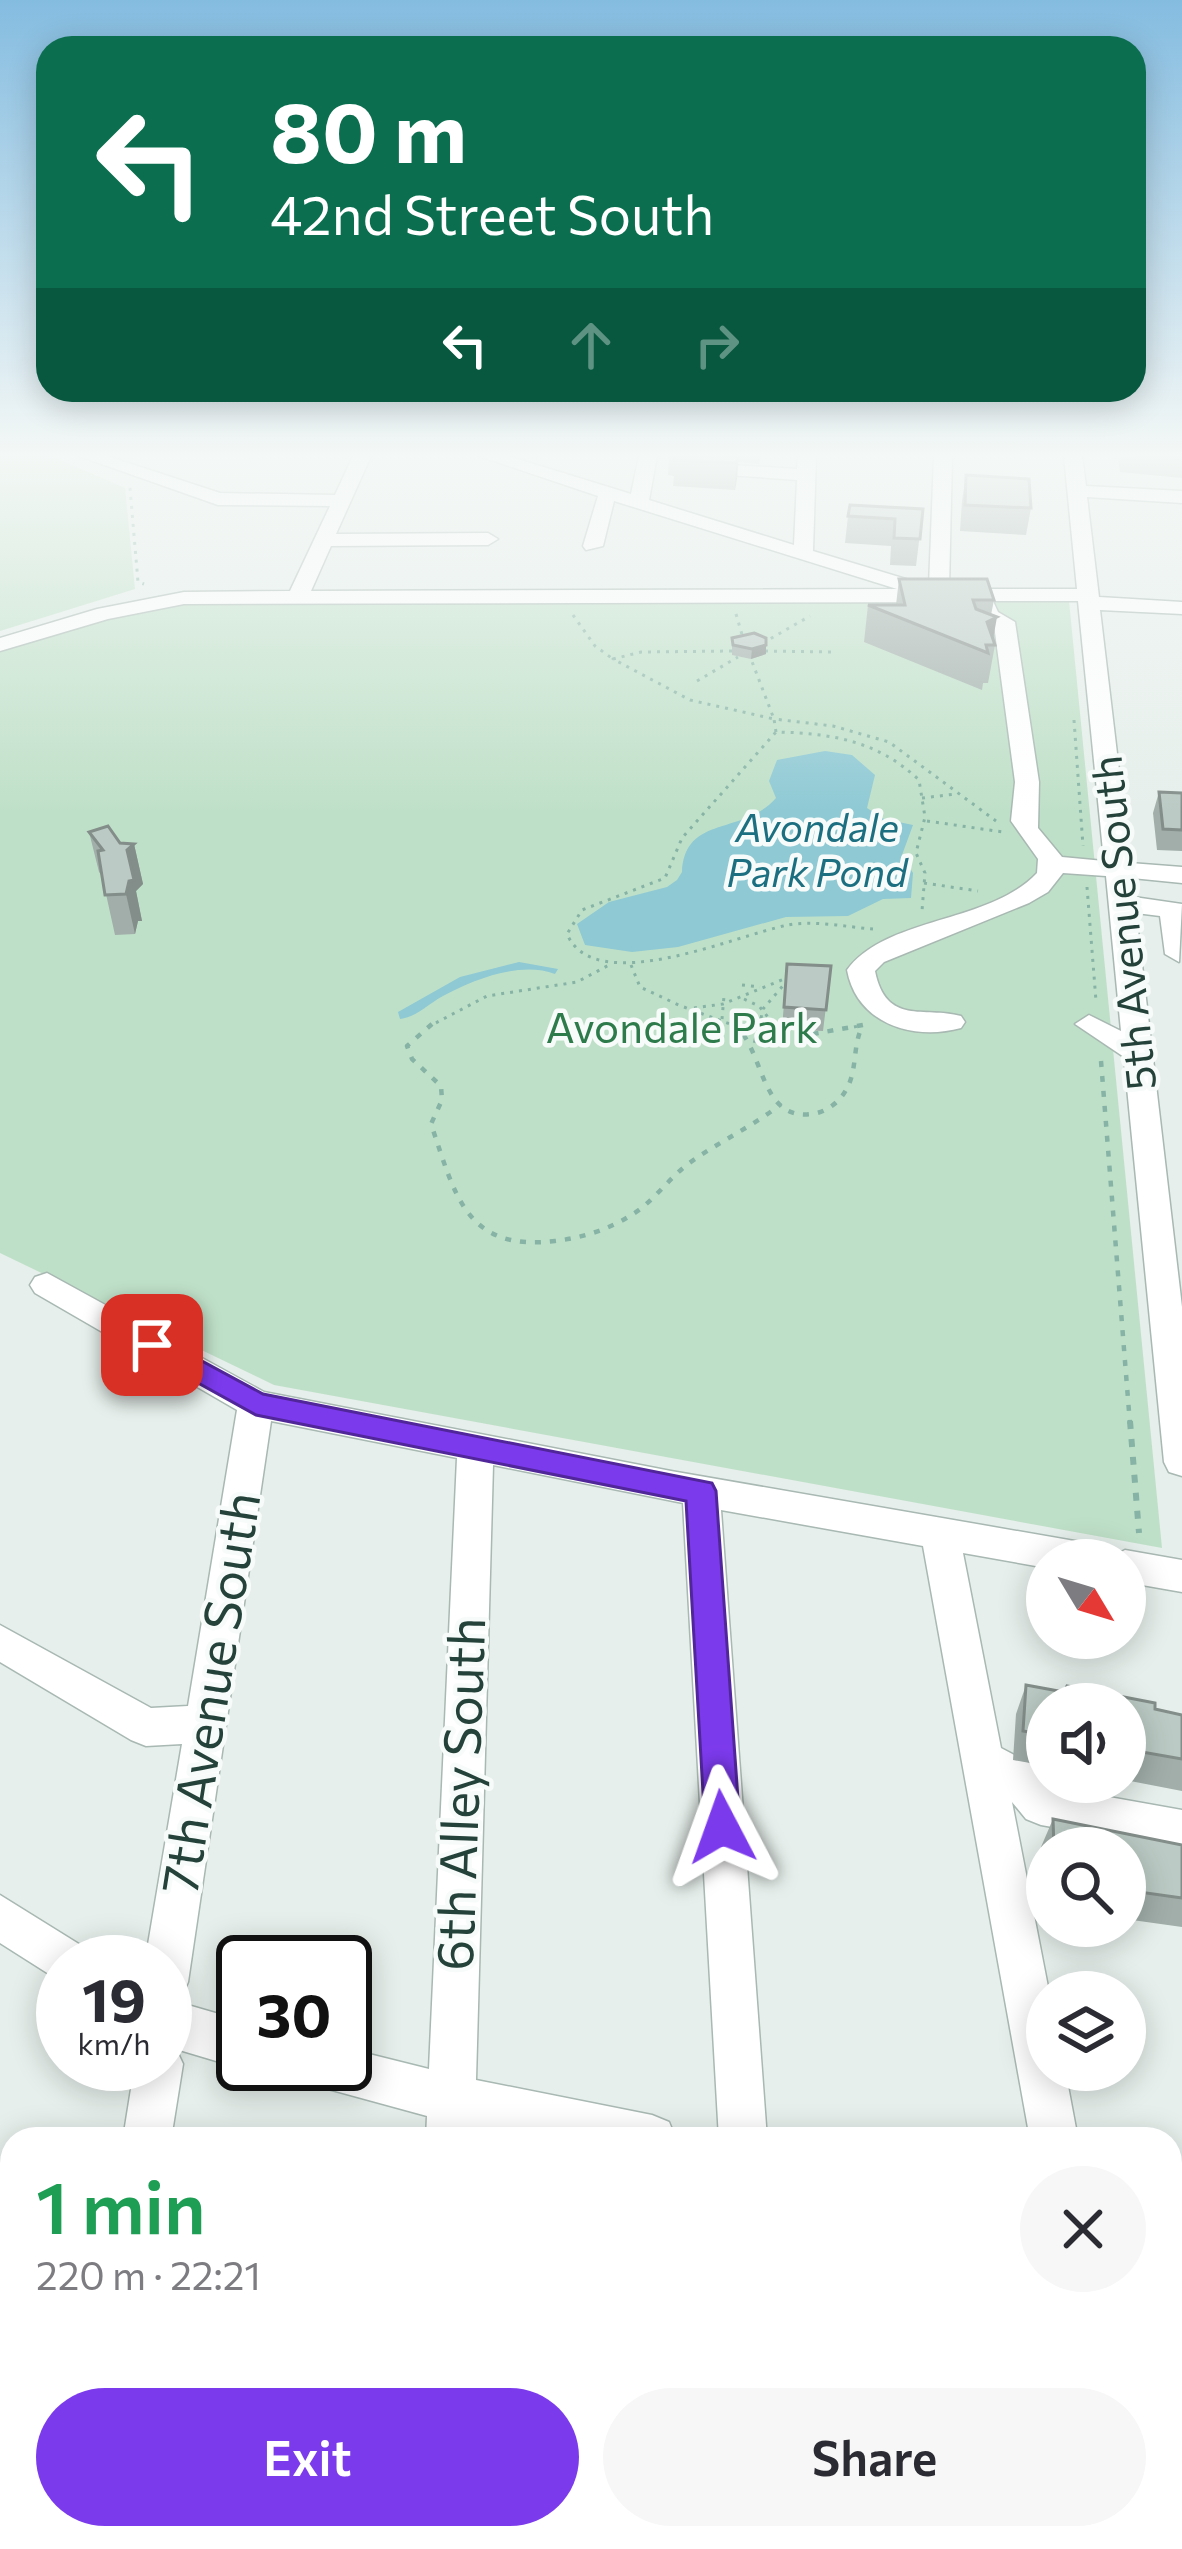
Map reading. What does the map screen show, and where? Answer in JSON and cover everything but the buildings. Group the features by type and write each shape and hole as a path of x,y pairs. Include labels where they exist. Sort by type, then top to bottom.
{"street":[{"path":"298,597 308,575"},
{"path":"871,575 939,596"},
{"path":"939,596 940,575"},
{"name":"5th Avenue South","path":"1087,575 1138,1053 1168,1185 1182,1462"},
{"path":"980,596 990,616 1004,622 1023,739 1021,764 1028,781 1024,828 1052,863"},
{"path":"0,645 104,613 184,598 980,596 1182,608"},
{"path":"1052,863 1182,874"},
{"path":"951,1022 915,1024 883,1010 862,986 861,970 874,956 1040,885 1052,863"},
{"path":"1121,904 1177,904 1178,954"},
{"path":"1094,1026 1138,1053"},
{"path":"47,1286 256,1404 476,1449 1026,1548"},
{"name":"7th Avenue South","path":"173,1935 256,1404"},
{"name":"6th Alley South","path":"451,2119 476,1449"},
{"path":"701,1491 742,2127"},
{"path":"940,1533 1052,2127"},
{"path":"1146,1557 1182,1576"},
{"path":"0,1642 146,1727 208,1724"},
{"path":"983,1760 1020,1780 1041,1805 1182,1830"},
{"path":"998,1841 1041,1805"},
{"path":"0,1917 36,1942"},
{"path":"372,2087 451,2119 531,2127"},
{"path":"149,2127 155,2091"}],"path":[{"path":"137,575 138,582 184,598"},
{"path":"570,607 595,646 690,703 725,715 848,728 879,738 902,748 996,821"},
{"path":"735,613 745,643"},
{"path":"760,645 813,615"},
{"path":"613,659 641,652 731,651"},
{"path":"765,651 832,652"},
{"path":"697,681 738,657"},
{"path":"752,659 776,732"},
{"path":"1073,716 1131,1539"},
{"path":"881,931 793,924 632,964 609,965 569,944 569,923 582,910 665,878 682,838 776,732 823,732 882,751 919,780 927,836 916,853 925,873 920,900 926,922"},
{"path":"922,798 956,794"},
{"path":"927,820 1003,832"},
{"path":"923,882 997,906"},
{"path":"632,964 640,987 735,1026 754,1048 768,1092 781,1104 817,1116 835,1106 856,1067 857,1033 863,1024 807,1035 775,1026 735,1026"},
{"path":"609,965 583,983 503,991 475,1001 433,1022 407,1046 412,1059 442,1086 442,1100 431,1124 451,1180 483,1231 528,1241 600,1233 641,1210 661,1184 692,1161 752,1128 781,1104"},
{"path":"684,1007 724,1005 791,977 763,1009 754,1048"},
{"path":"742,985 760,987"},
{"path":"722,1019 724,996"},
{"path":"744,999 763,1009 775,1026"}],"green space":[{"path":"0,575 134,575 135,589 0,631"},
{"name":"Avondale Park","path":"1069,601 1162,1548 1146,1545 1146,1539 1113,1539 274,1385 0,1253 0,651 114,615 179,603"}],"water":[{"name":"Avondale Park Pond","path":"825,751 852,755 875,775 867,808 884,819 913,825 902,855 913,873 911,898 883,899 848,916 786,917 678,947 632,952 585,945 577,924 609,902 667,887 682,872 693,841 763,810 776,798 769,781 777,760"},
{"path":"519,962 558,969 555,974 528,970 483,978 400,1019 398,1012 460,977"}],"route":[{"path":"152,1345 256,1404 701,1491 722,1827"}]}
